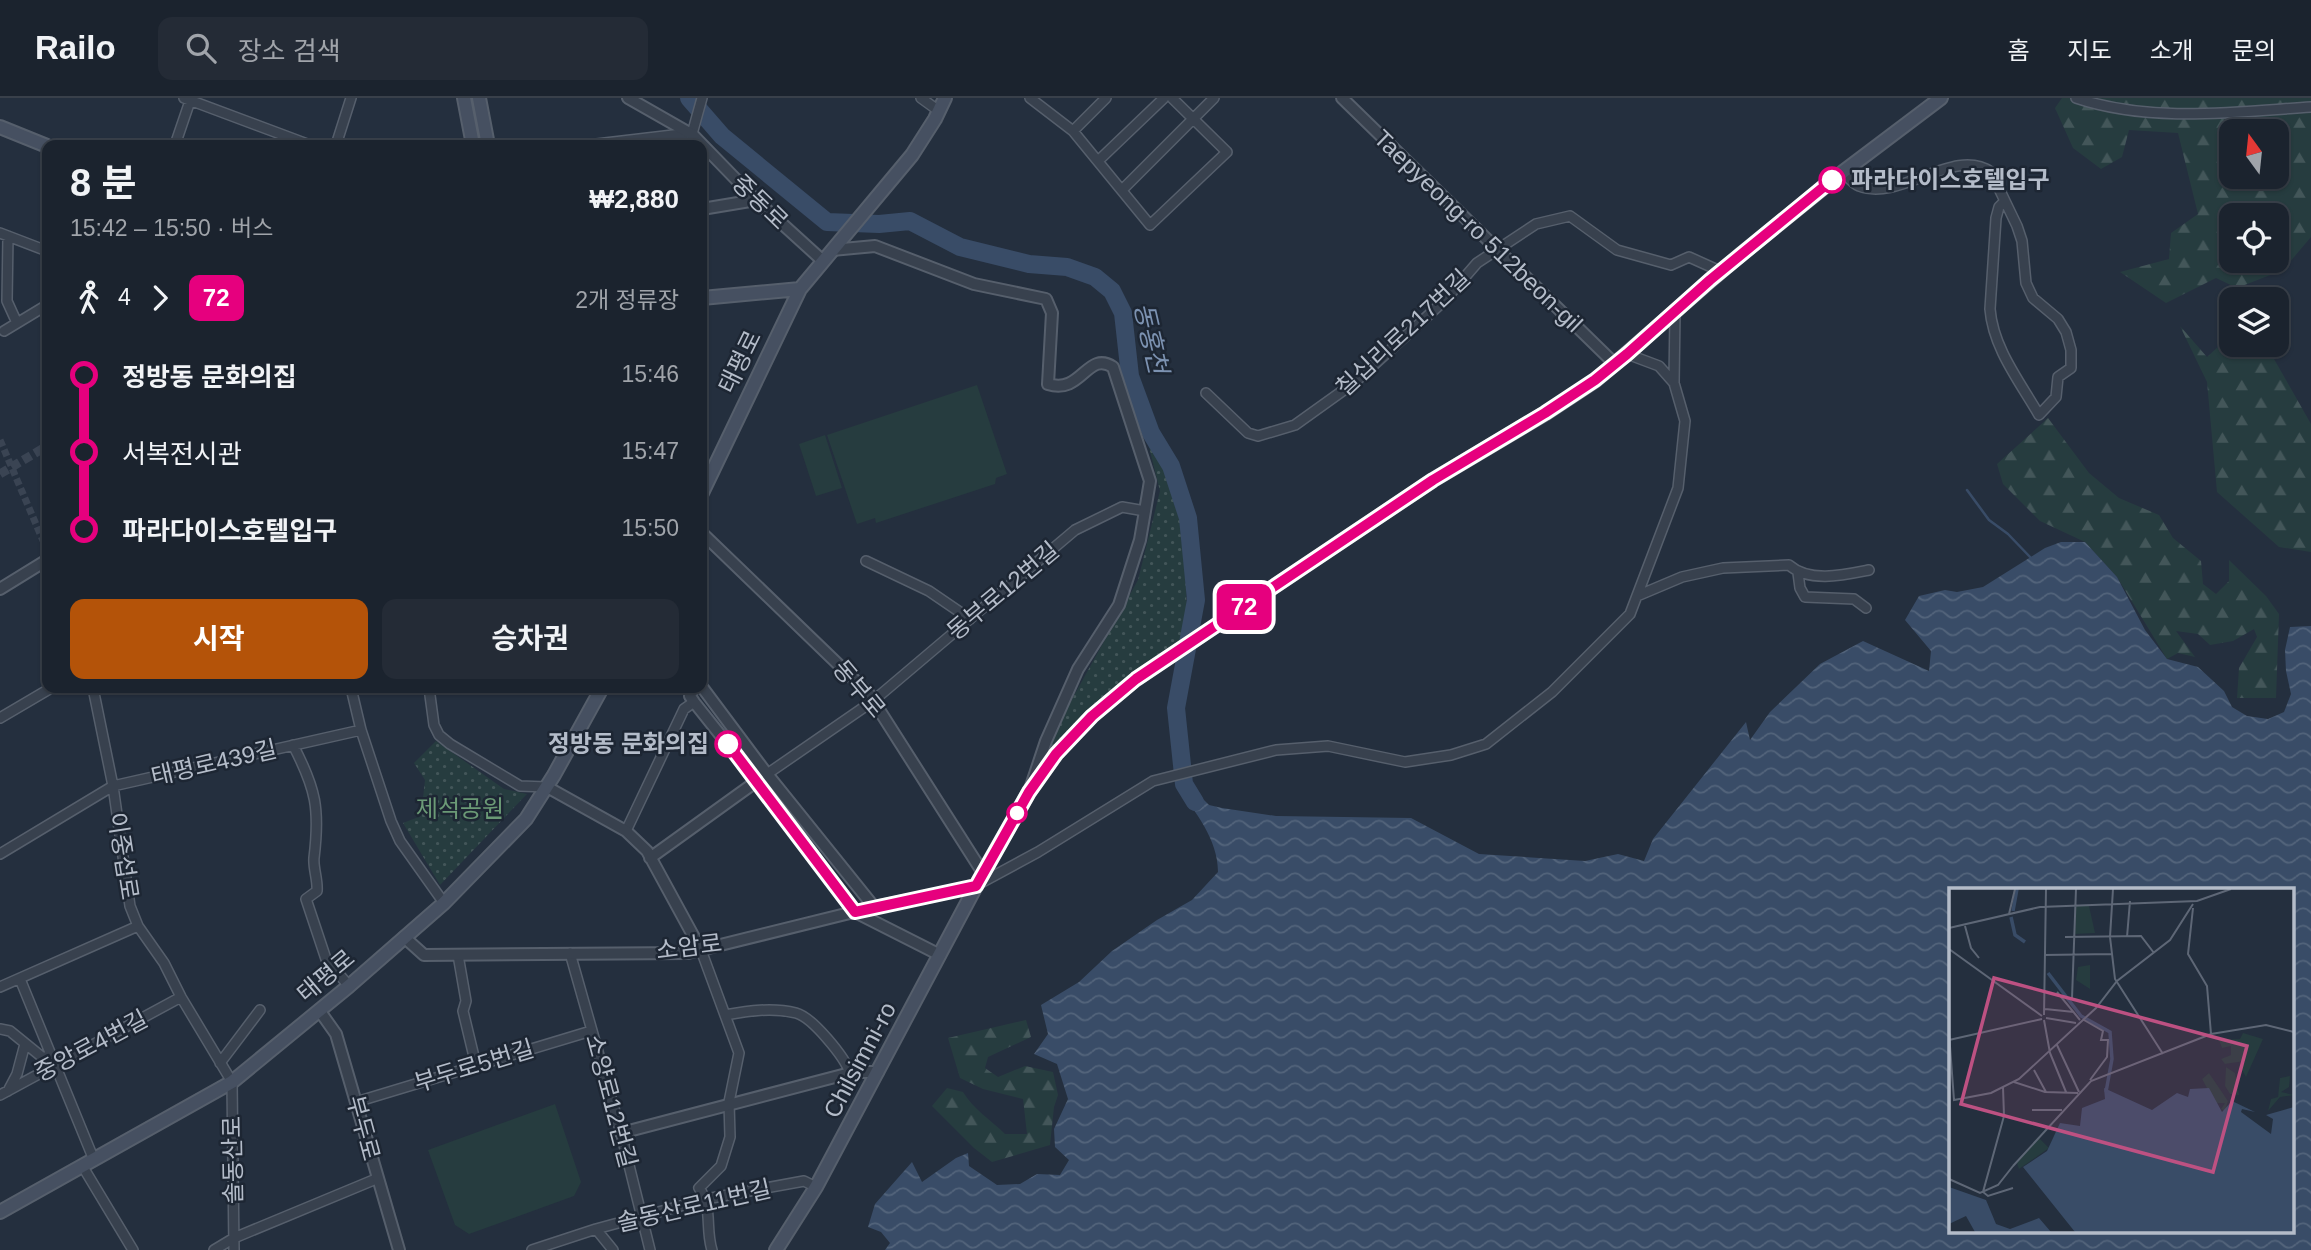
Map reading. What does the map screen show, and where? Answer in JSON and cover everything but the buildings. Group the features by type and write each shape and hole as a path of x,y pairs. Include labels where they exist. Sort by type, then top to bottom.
{"main road":[{"path":"464,98 472,140"},
{"path":"479,98 487,140"},
{"path":"939,111 945,98"},
{"path":"1615,364 1720,271 1843,172 1941,98"},
{"name":"태평로","path":"707,483 800,289 912,155 939,111"},
{"path":"0,127 42,144"},
{"path":"707,298 800,289"},
{"name":"Chilsimni-ro","path":"776,1250 816,1187 983,873 1029,792 1056,754 1092,716 1136,679 1433,480 1545,413 1615,364"},
{"name":"태평로","path":"0,1212 232,1082 349,986 443,902 527,819 599,693"}],"street":[{"path":"338,140 351,98"},
{"name":"중동로","path":"628,98 691,133 698,140"},
{"path":"631,140 691,133 702,98"},
{"path":"921,98 939,111"},
{"path":"1073,131 1107,98"},
{"path":"1098,161 1164,98"},
{"path":"1036,99 1073,131 1150,225 1227,152 1172,98"},
{"path":"1122,190 1214,98"},
{"name":"Taepyeong-ro 512beon-gil","path":"1342,98 1615,364"},
{"path":"2076,98 2097,105 2173,113 2311,107"},
{"path":"176,140 188,99 297,140"},
{"name":"중동로","path":"707,149 756,200 823,261"},
{"path":"1843,172 1857,186 1881,191 1944,170 1973,164 1991,172 2022,241 2026,283 2033,298 2058,318 2066,332 2071,350 2071,368 2058,377 2056,397 2039,415 1996,341 1992,324 1990,309 1996,218 1999,207 2004,202"},
{"path":"707,208 756,200"},
{"name":"칠십리로217번길","path":"1206,393 1248,433 1258,436 1295,425 1349,387 1445,300 1477,263 1536,224 1570,216 1617,250 1671,265 1689,257 1720,271"},
{"path":"17,323 7,301 4,234 42,249"},
{"path":"834,248 875,247 974,284 1046,299 1052,313 1048,384 1058,387 1072,384 1095,363 1106,362 1113,367 1150,481 1140,540 1119,605 1078,669 1046,741 1029,792"},
{"path":"4,331 42,308"},
{"path":"976,886 1038,852 1153,781 1276,750 1328,746 1405,762 1451,755 1486,744 1552,692 1630,614 1678,488 1685,421 1674,383 1675,312"},
{"path":"1627,354 1659,366 1674,383"},
{"name":"동부로12번길","path":"757,781 873,701 1075,530 1122,507 1145,511"},
{"name":"동부로","path":"707,538 853,677 873,701 983,873"},
{"path":"866,561 929,592 970,619"},
{"path":"0,589 42,563"},
{"path":"1637,596 1682,577 1723,568 1789,565 1798,573 1832,577 1869,570"},
{"path":"1798,573 1800,588 1805,597 1854,599 1866,608"},
{"path":"0,718 42,693"},
{"name":"이중섭로","path":"94,693 113,786 126,886 138,926 164,963 181,997 232,1082"},
{"path":"352,693 361,730 391,821 400,841 443,902"},
{"path":"430,693 434,725 439,735 450,744 520,786 547,787 635,837 650,858 701,950 738,1053 729,1102 730,1137 721,1166 699,1188 709,1206 707,1236 712,1250"},
{"path":"692,693 690,696 694,702 855,912 940,955"},
{"path":"700,693 874,907"},
{"path":"626,831 684,709 694,702"},
{"name":"태평로439길","path":"0,854 113,786 361,730"},
{"path":"293,745 316,799 318,834 314,858 317,891 306,900 326,959 349,986"},
{"path":"650,858 757,781"},
{"name":"소암로","path":"404,937 424,956 688,953 874,907 976,886"},
{"path":"0,987 138,926"},
{"name":"소양로12번길","path":"570,953 621,1133 650,1250"},
{"path":"458,955 466,1001 463,1011 476,1065"},
{"path":"20,979 53,1061 89,1164 133,1250"},
{"name":"중앙로4번길","path":"4,1093 53,1061 181,997"},
{"path":"725,1015 757,1009 798,1013 829,1039 850,1073"},
{"path":"220,1063 260,1010"},
{"name":"부두로","path":"319,1010 335,1034 356,1101 376,1180 399,1250"},
{"path":"0,1029 10,1031 42,1058 53,1061"},
{"name":"부두로5번길","path":"356,1101 591,1031"},
{"path":"4,1093 17,1074 25,1044"},
{"path":"621,1133 729,1102 850,1073 878,1072"},
{"name":"솔동산로","path":"232,1082 234,1250"},
{"name":"솔동산로","path":"234,1238 376,1180"},
{"name":"솔동산로11번길","path":"532,1250 596,1229 706,1199 804,1181 816,1187"},
{"path":"596,1229 614,1250"},
{"path":"214,1250 234,1238"}],"green space":[{"path":"2062,98 2311,98 2311,237 2289,263 2289,203 2219,203 2219,273 2275,273 2240,287 2216,278 2166,303 2120,272 2169,259 2171,233 2198,214 2178,133 2129,130 2122,157 2101,169 2073,148 2055,108"},
{"path":"2180,326 2207,357 2219,346 2219,357 2273,357 2311,424 2311,552 2279,547 2217,492 2207,382"},
{"path":"977,385 1007,474 996,478 995,484 876,523 875,518 857,524 827,435"},
{"path":"1134,387 1183,513 1188,639 1040,757 1138,580 1160,491"},
{"path":"2048,418 2089,473 2119,498 2159,515 2173,538 2201,561 2203,584 2216,594 2229,581 2229,560 2266,596 2279,614 2276,698 2237,698 2239,668 2257,637 2254,629 2233,641 2210,645 2198,634 2176,631 2195,657 2178,653 2167,659 2117,577 2085,542 2040,521 2003,484 1997,464"},
{"path":"825,435 842,488 816,496 799,444"},
{"name":"제석공원","path":"436,741 504,789 527,794 440,885 403,823 421,816 425,780 414,763"},
{"path":"1026,1020 1031,1037 988,1057 985,1068 998,1077 1025,1066 1053,1072 1058,1095 1050,1145 992,1162 932,1106 947,1088 963,1092 977,1109 1005,1134 1027,1134 1023,1099 983,1089 960,1078 948,1038"},
{"path":"555,1104 581,1182 574,1196 469,1234 455,1225 428,1150"}],"water":[{"path":"2061,542 2085,542 2117,577 2145,630 2167,659 2198,667 2224,691 2232,707 2247,716 2268,719 2284,712 2291,694 2285,650 2290,627 2311,626 2311,1250 885,1250 890,1243 881,1232 868,1227 875,1204 912,1162 922,1182 956,1158 968,1153 969,1166 997,1185 1020,1184 1037,1174 1060,1175 1069,1160 1055,1147 1054,1129 1068,1099 1057,1064 1034,1054 1048,1034 1041,1005 1079,982 1112,951 1192,900 1218,872 1210,837 1198,815 1176,786 1184,780 1209,805 1222,808 1276,816 1411,818 1479,854 1585,861 1618,854 1644,861 1653,839 1746,722 1750,740 1770,712 1820,664 1863,641 1929,671 1931,651 1905,620 1919,596 1945,590 1957,592 1983,587 2045,548"}],"waterway":[{"name":"동홍천","path":"689,98 722,136 827,222 879,224 910,221 960,247 1029,264 1067,267 1095,277 1112,291 1123,313 1130,376 1151,433 1171,466 1188,518 1196,600 1176,708 1184,784 1195,802"},
{"path":"1967,490 1989,520 2008,534 2031,558"}],"tunnel":[{"path":"0,440 42,538"},
{"path":"0,474 42,449"}],"bus line":[{"name":"72","path":"728,744 855,912 976,886 1029,792 1056,754 1092,716 1136,679 1433,480 1595,380 1710,280 1832,180"}],"place":[{"name":"파라다이스호텔입구","path":"1832,180"},
{"name":"정방동 문화의집","path":"728,744"}]}
